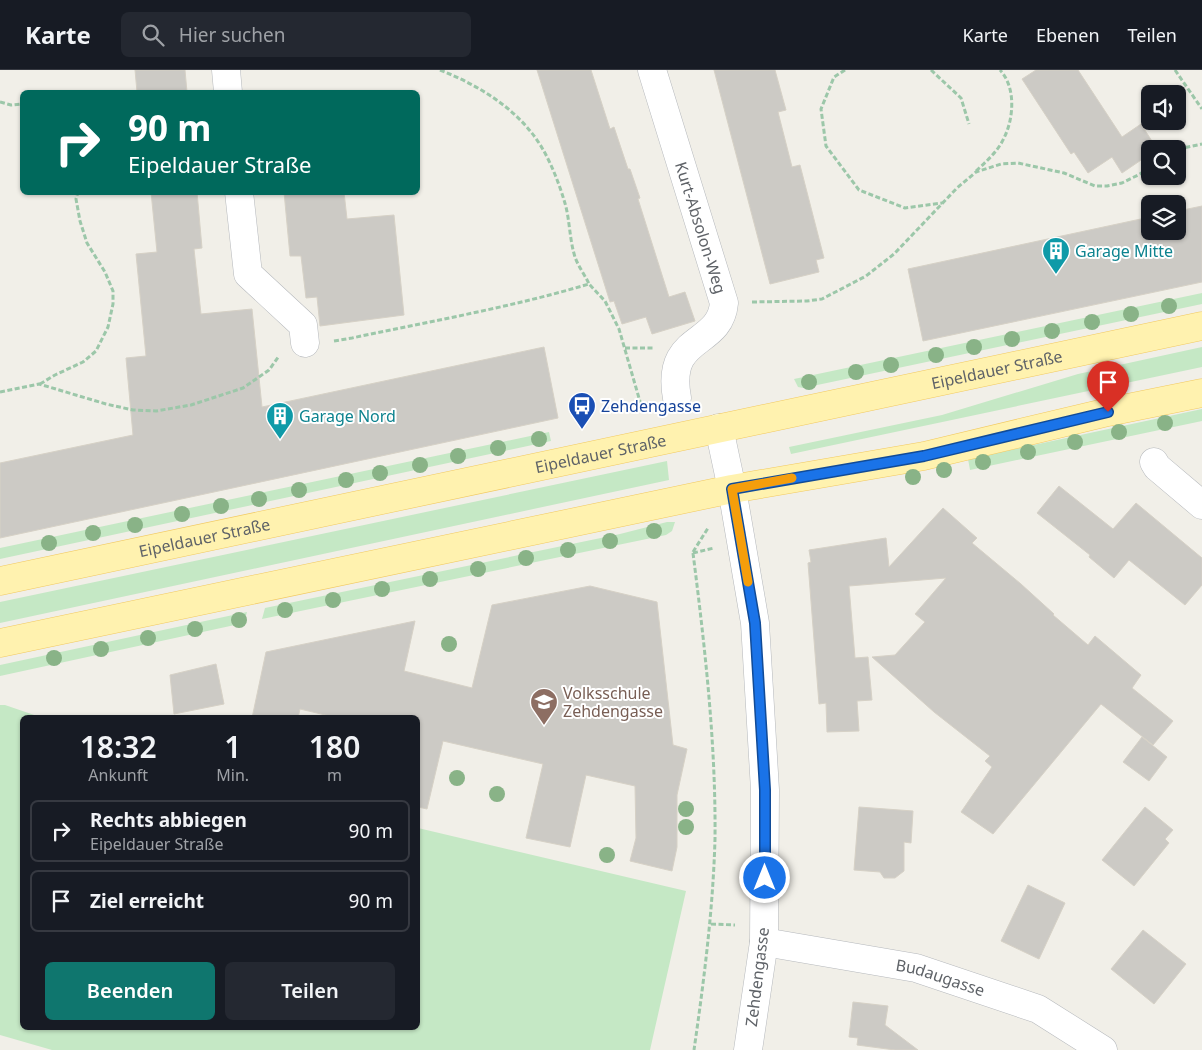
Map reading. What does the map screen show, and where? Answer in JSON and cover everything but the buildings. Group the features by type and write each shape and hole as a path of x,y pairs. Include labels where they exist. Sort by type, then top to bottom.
{"main road":[{"name":"Eipeldauer Straße","path":"0,581 1202,326"},
{"path":"0,643 732,489 924,456 1108,412 1202,393"}],"street":[{"path":"226,70 228,90"},
{"name":"Kurt-Absolon-Weg","path":"652,70 724,303 721,319 713,329 682,354 675,373 676,398"},
{"path":"239,195 248,274 303,325 305,343"},
{"name":"Zehdengasse","path":"719,428 732,489 755,623 765,790 764,942 748,1050"},
{"path":"1154,462 1157,467 1202,504"},
{"name":"Budaugasse","path":"764,942 916,968 1038,1008 1103,1050"}],"path":[{"path":"440,70 487,94 514,115 531,132 554,174 564,201 575,257 590,284 605,301 619,328 641,405"},
{"path":"845,70 834,77 821,109 826,146 859,190 905,208 942,203"},
{"path":"931,70 962,98 969,124"},
{"path":"724,303 822,299 866,276 894,254 942,203 993,155 1004,138 1012,113 1011,90 1000,70"},
{"path":"1175,70 1202,109"},
{"path":"0,102 11,105 20,104"},
{"path":"1186,147 1202,144"},
{"path":"976,172 1001,164 1018,163 1064,173 1095,186 1122,183 1141,173"},
{"path":"0,392 39,384 83,362 96,351 108,326 113,304 113,291 105,272 87,243 80,221 76,199 77,195"},
{"path":"39,384 133,410 156,411 191,405 243,388 269,370 287,344 352,338 486,310 590,284"},
{"path":"693,553 706,653 715,838 711,924 694,1050"}],"green space":[{"path":"1202,293 1202,304 803,388 798,387 794,379"},
{"path":"1202,347 1202,367 791,454 789,447 942,415 1078,374"},
{"path":"1202,409 1202,421 970,470 968,459"},
{"path":"549,432 551,441 0,559 0,548"},
{"path":"667,461 669,480 0,623 0,602"},
{"path":"667,522 675,522 672,531 666,535 262,619 265,608 620,534"},
{"path":"247,612 244,623 0,676 0,665"},
{"path":"0,705 34,715 20,715 20,1030 420,1030 420,828 686,891 650,1050 52,1050 0,1035"}],"slow traffic":[{"path":"748,582 732,489 792,478"}],"place":[{"name":"Garage Mitte","path":"1056,275"},
{"name":"Zehdengasse","path":"582,430"},
{"name":"Garage Nord","path":"280,440"},
{"name":"Volksschule Zehdengasse","path":"544,726"}],"route":[{"path":"765,878 765,790 755,623 732,489 924,456 1108,412"}]}
